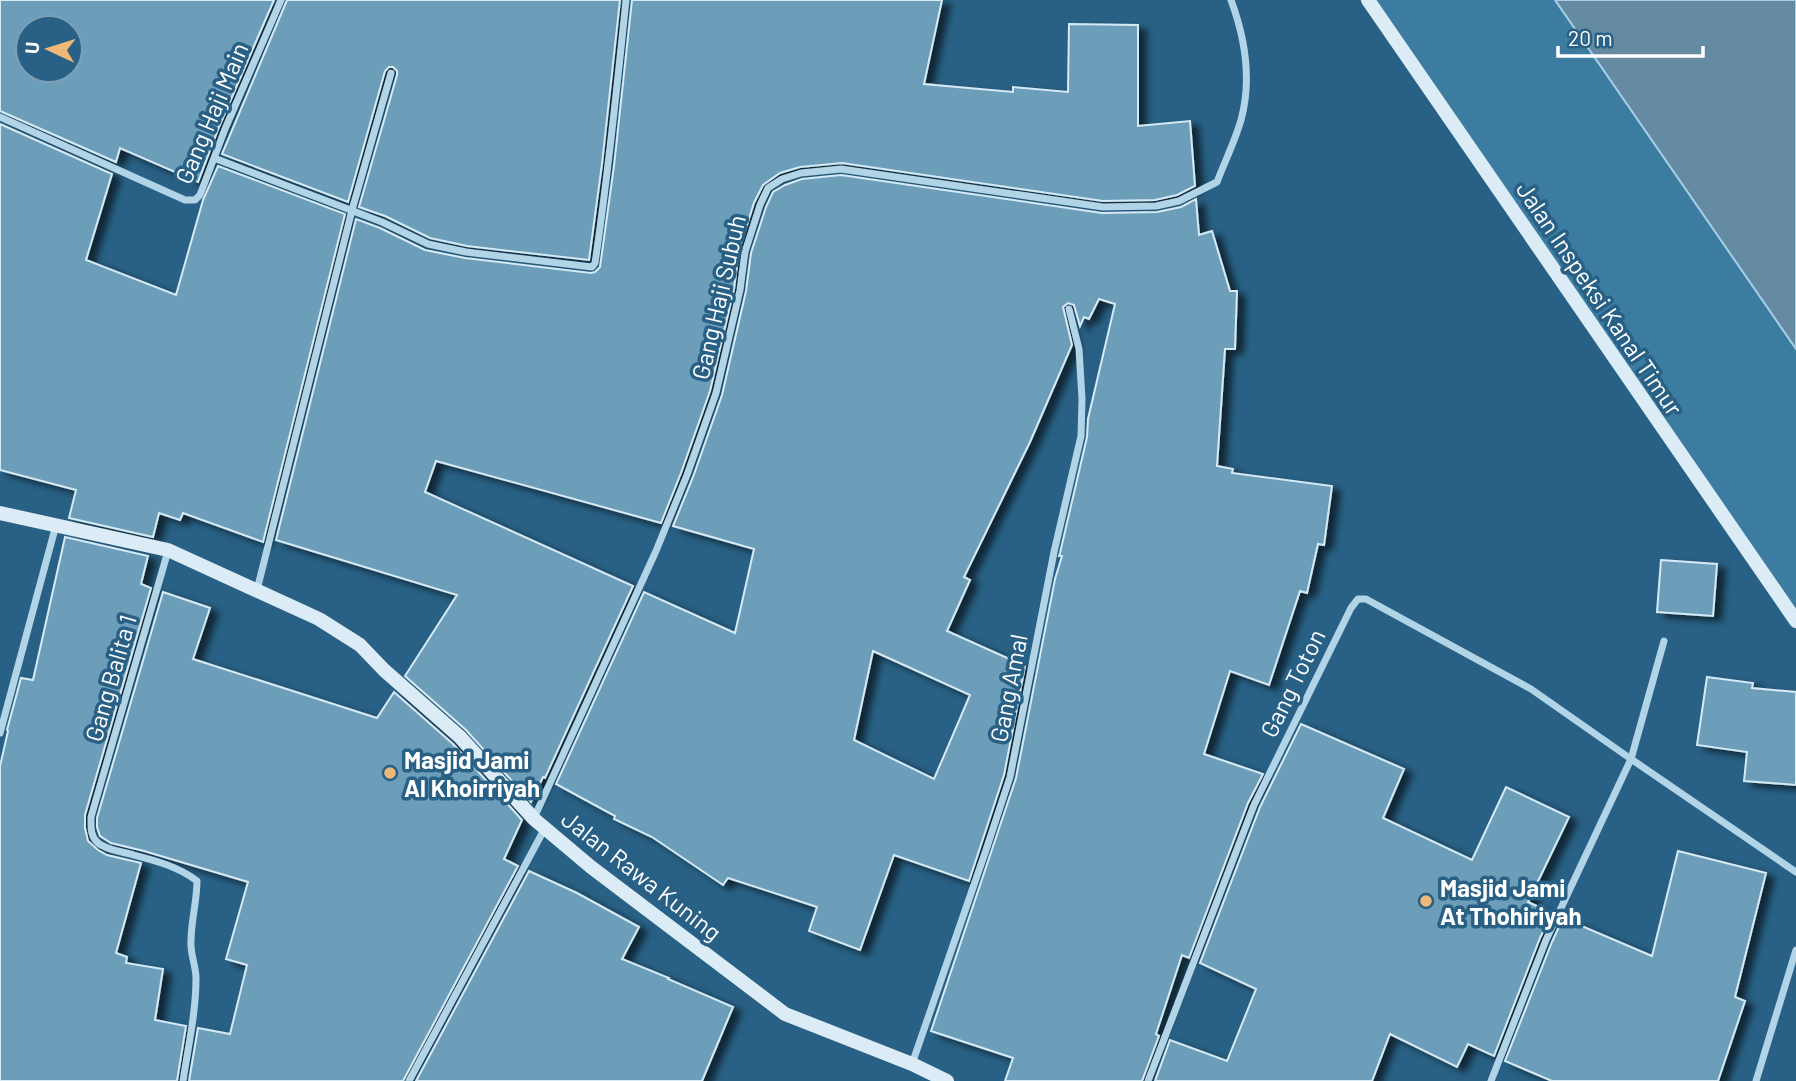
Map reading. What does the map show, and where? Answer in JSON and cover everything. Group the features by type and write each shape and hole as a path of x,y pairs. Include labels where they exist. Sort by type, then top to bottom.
{"street":[{"name":"Gang Haji Main","path":"0,117 185,200 195,200 200,195 225,129 281,0"},
{"path":"214,158 352,210 428,244 466,252 592,267 615,115 626,0"},
{"name":"Gang Haji Subuh","path":"409,1081 540,823 687,475 716,393 740,290 745,252 768,188 782,179 801,173 841,169 1103,208 1156,206 1179,201 1217,182 1241,119 1247,83 1245,54 1231,0"},
{"name":"Jalan Inspeksi Kanal Timur","path":"1368,0 1796,621"},
{"path":"257,590 352,210 391,73"},
{"name":"Gang Amal","path":"912,1065 1010,777 1054,552 1079,448 1082,400 1079,349 1069,309"},
{"name":"Jalan Rawa Kuning","path":"0,513 168,550 320,619 360,645 384,670 460,737 540,823 591,867 785,1014 947,1081"},
{"path":"0,733 56,525"},
{"name":"Gang Balita 1","path":"168,550 91,817 91,833 105,848 157,861 197,881 190,951 196,975 194,1010 183,1081"},
{"name":"Gang Toton","path":"1148,1081 1254,805 1350,608 1358,600 1366,599 1386,609 1531,689 1631,759"},
{"path":"1492,1081 1546,940 1631,759 1664,641"},
{"path":"1631,759 1796,872"},
{"path":"1756,1081 1796,950"}],"shaded area":[{"path":"1360,0 1555,0 1796,349 1796,621"},
{"path":"1555,0 1796,0 1796,349"}],"building":[{"path":"0,0 274,0 198,182 120,148 116,162 0,111"},
{"path":"287,0 620,0 589,260 467,246 430,238 385,216 359,207 397,75 393,67 385,71 348,202 222,154"},
{"path":"632,0 942,0 924,84 1013,92 1013,87 1068,92 1069,24 1138,25 1138,126 1190,121 1195,186 1177,195 1155,200 1103,201 842,163 800,167 780,173 763,185 754,203 739,250 734,289 710,391 661,523 436,461 425,492 633,586 545,778 543,777 531,802 466,730 405,676 457,595 276,540 356,219 425,250 465,258 591,273 600,267"},
{"path":"0,124 112,174 86,260 176,295 203,200 218,166 345,214 263,542 183,513 180,520 159,513 153,537 69,518 76,490 0,470"},
{"path":"841,175 1102,213 1157,212 1181,207 1196,199 1199,235 1212,231 1230,291 1237,291 1235,349 1225,349 1217,466 1233,469 1232,473 1332,486 1324,545 1318,544 1307,593 1300,591 1269,685 1230,671 1204,754 1263,774 1248,803 1189,958 1182,955 1156,1034 1159,1036 1142,1081 1005,1081 1013,1058 931,1031 1016,778 1055,579 1062,556 1059,556 1115,304 1099,299 1089,319 1084,317 1080,326 1074,305 1068,303 1063,307 1072,345 1030,442 964,577 970,580 947,631 1025,666 1004,775 969,881 894,855 860,950 809,931 817,907 728,878 723,885 652,837 614,819 615,816 556,784 644,592 735,633 754,549 673,526 722,395 746,291 751,253 766,207 773,192 802,179","holes":["873,651 970,695 934,779 854,740"]},
{"path":"65,537 148,556 141,584 151,588 85,815 85,828 88,841 98,850 107,855 141,863 116,953 127,957 126,963 163,969 155,1020 186,1026 177,1081 0,1081 0,766 21,678 33,680"},
{"path":"1661,560 1717,564 1713,616 1657,612"},
{"path":"163,592 210,608 193,659 377,718 394,692 453,744 522,820 504,859 518,866 403,1081 189,1081 198,1028 230,1034 247,965 226,959 248,882 111,843 100,836 97,827 97,818"},
{"path":"1707,677 1753,683 1752,688 1796,692 1796,785 1744,781 1747,752 1697,745"},
{"path":"1301,724 1404,769 1383,818 1472,860 1506,787 1569,817 1528,902 1552,913 1494,1056 1468,1044 1457,1067 1390,1034 1372,1081 1155,1081 1170,1040 1227,1061 1256,989 1200,963 1260,807"},
{"path":"1678,851 1766,873 1735,997 1745,1001 1718,1081 1552,1081 1505,1061 1563,918 1652,956"},
{"path":"529,871 577,893 639,927 622,959 733,1007 702,1081 416,1081"}],"place":[{"name":"Masjid Jami Al Khoirriyah","path":"390,773"},
{"name":"Masjid Jami At Thohiriyah","path":"1426,901"}]}
